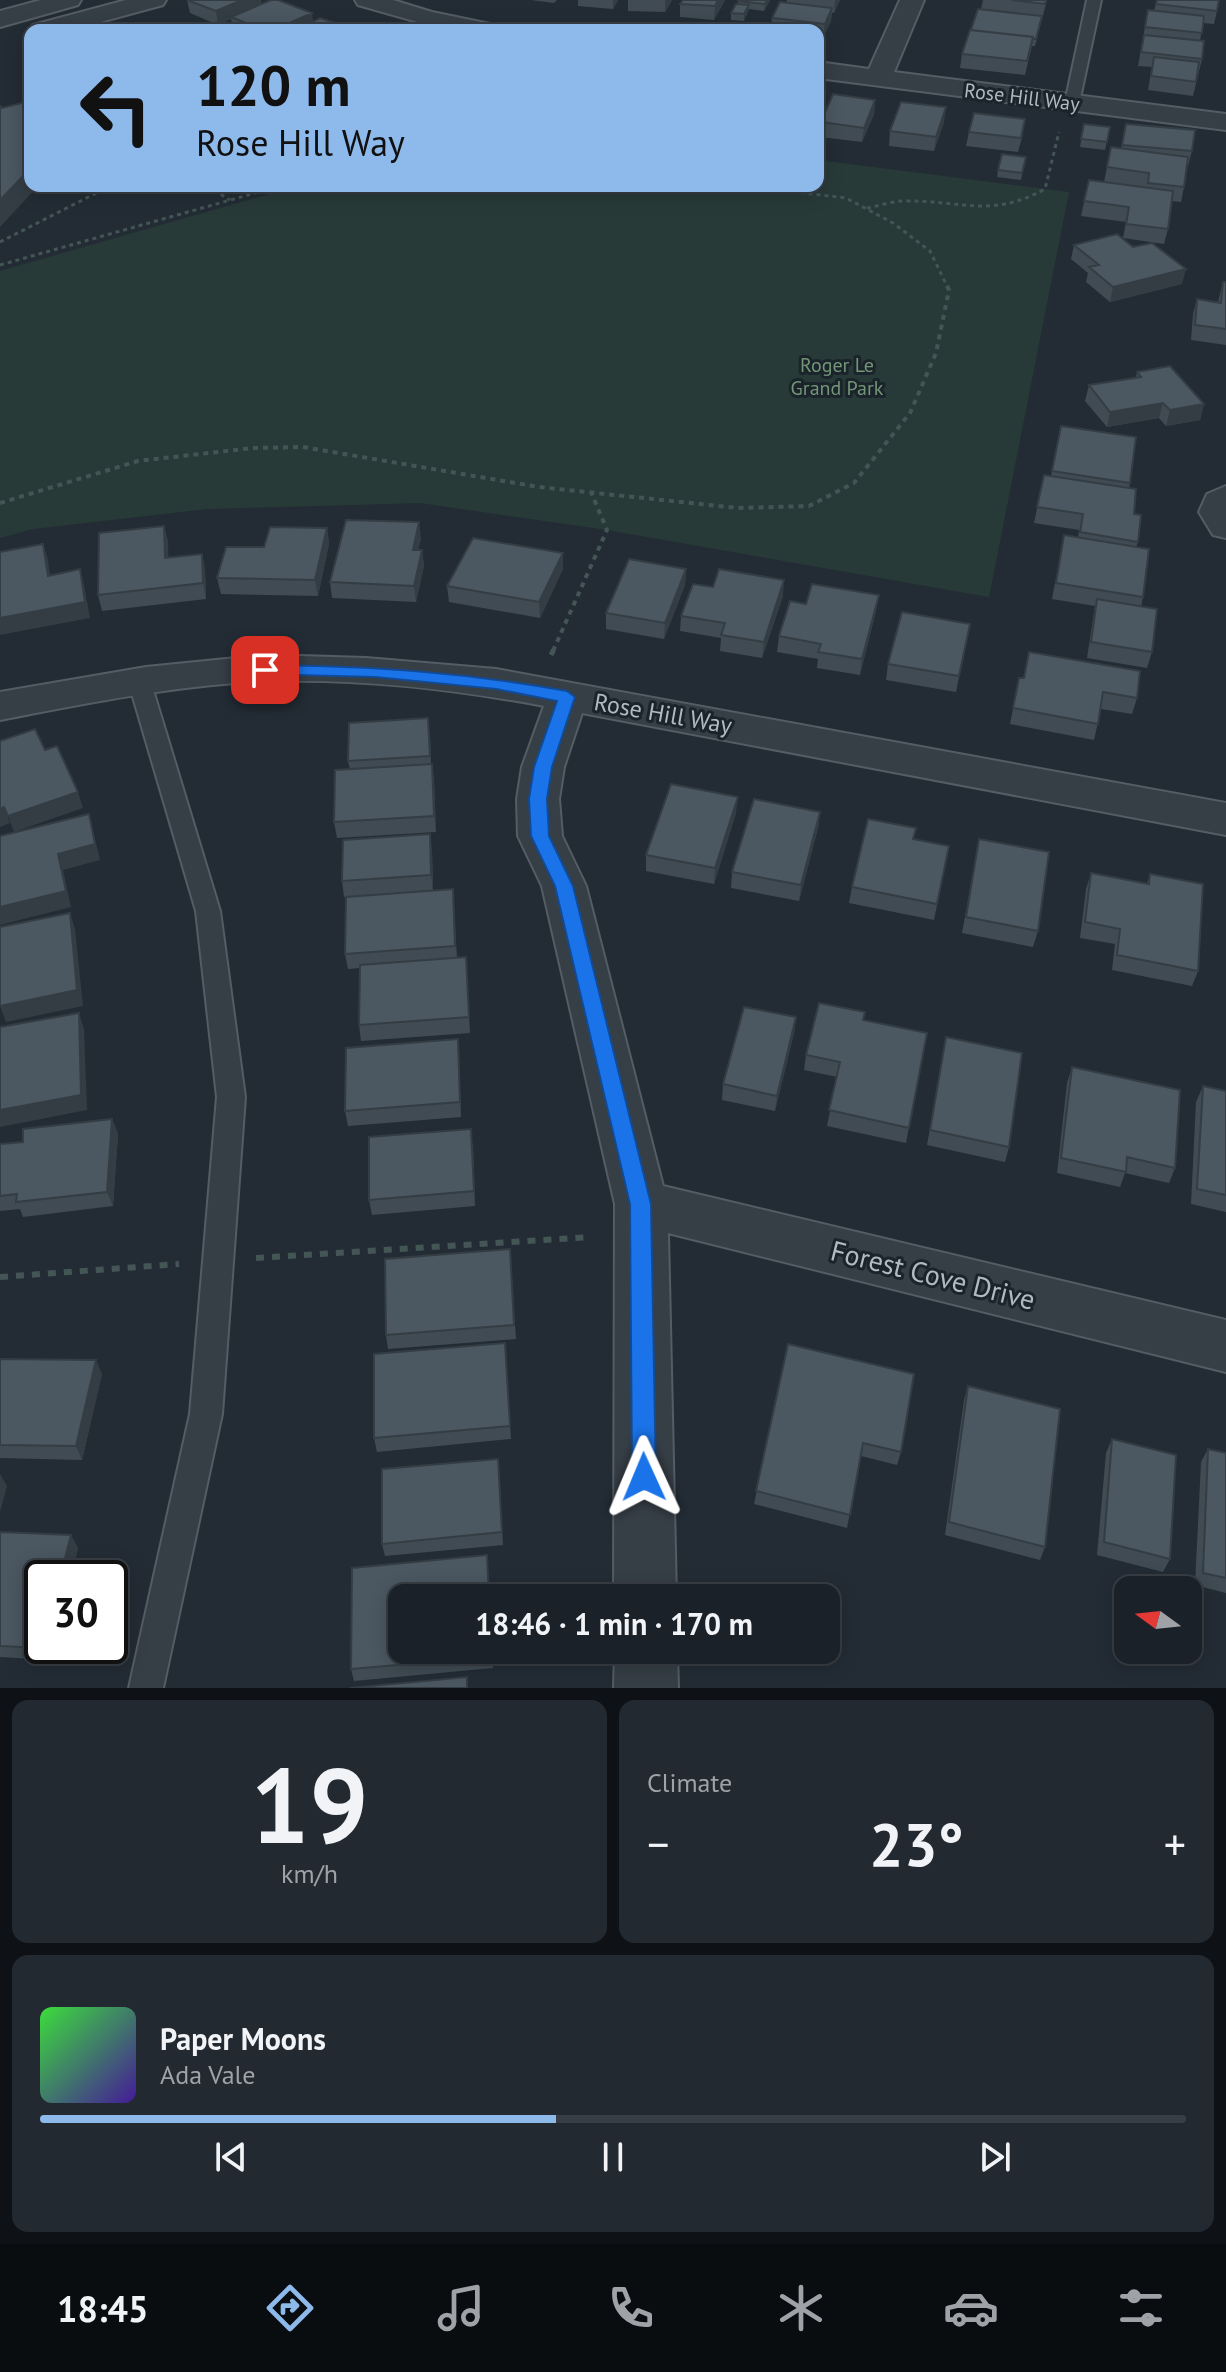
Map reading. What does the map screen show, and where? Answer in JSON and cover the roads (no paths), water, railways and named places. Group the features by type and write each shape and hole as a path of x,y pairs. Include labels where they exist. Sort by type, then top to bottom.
{"street":[{"path":"0,19 69,0"},
{"path":"64,24 154,0"},
{"path":"367,0 454,24"},
{"path":"878,78 912,0"},
{"path":"0,40 24,34"},
{"name":"Rose Hill Way","path":"824,71 1226,122"},
{"path":"1226,497 1220,502 1217,512 1226,527"},
{"name":"Rose Hill Way","path":"0,706 139,680 238,670 375,671 548,693 1226,819"},
{"path":"548,693 538,799 540,836 564,886 640,1220 645,1584"},
{"name":"Forest Cove Drive","path":"640,1220 1226,1346"},
{"path":"646,1664 646,1688"}],"lane":[{"path":"1072,103 1094,0"},
{"path":"139,680 208,911 231,1097 206,1414 146,1688"}],"park label":[{"name":"Roger Le Grand Park","path":"837,376"}]}
